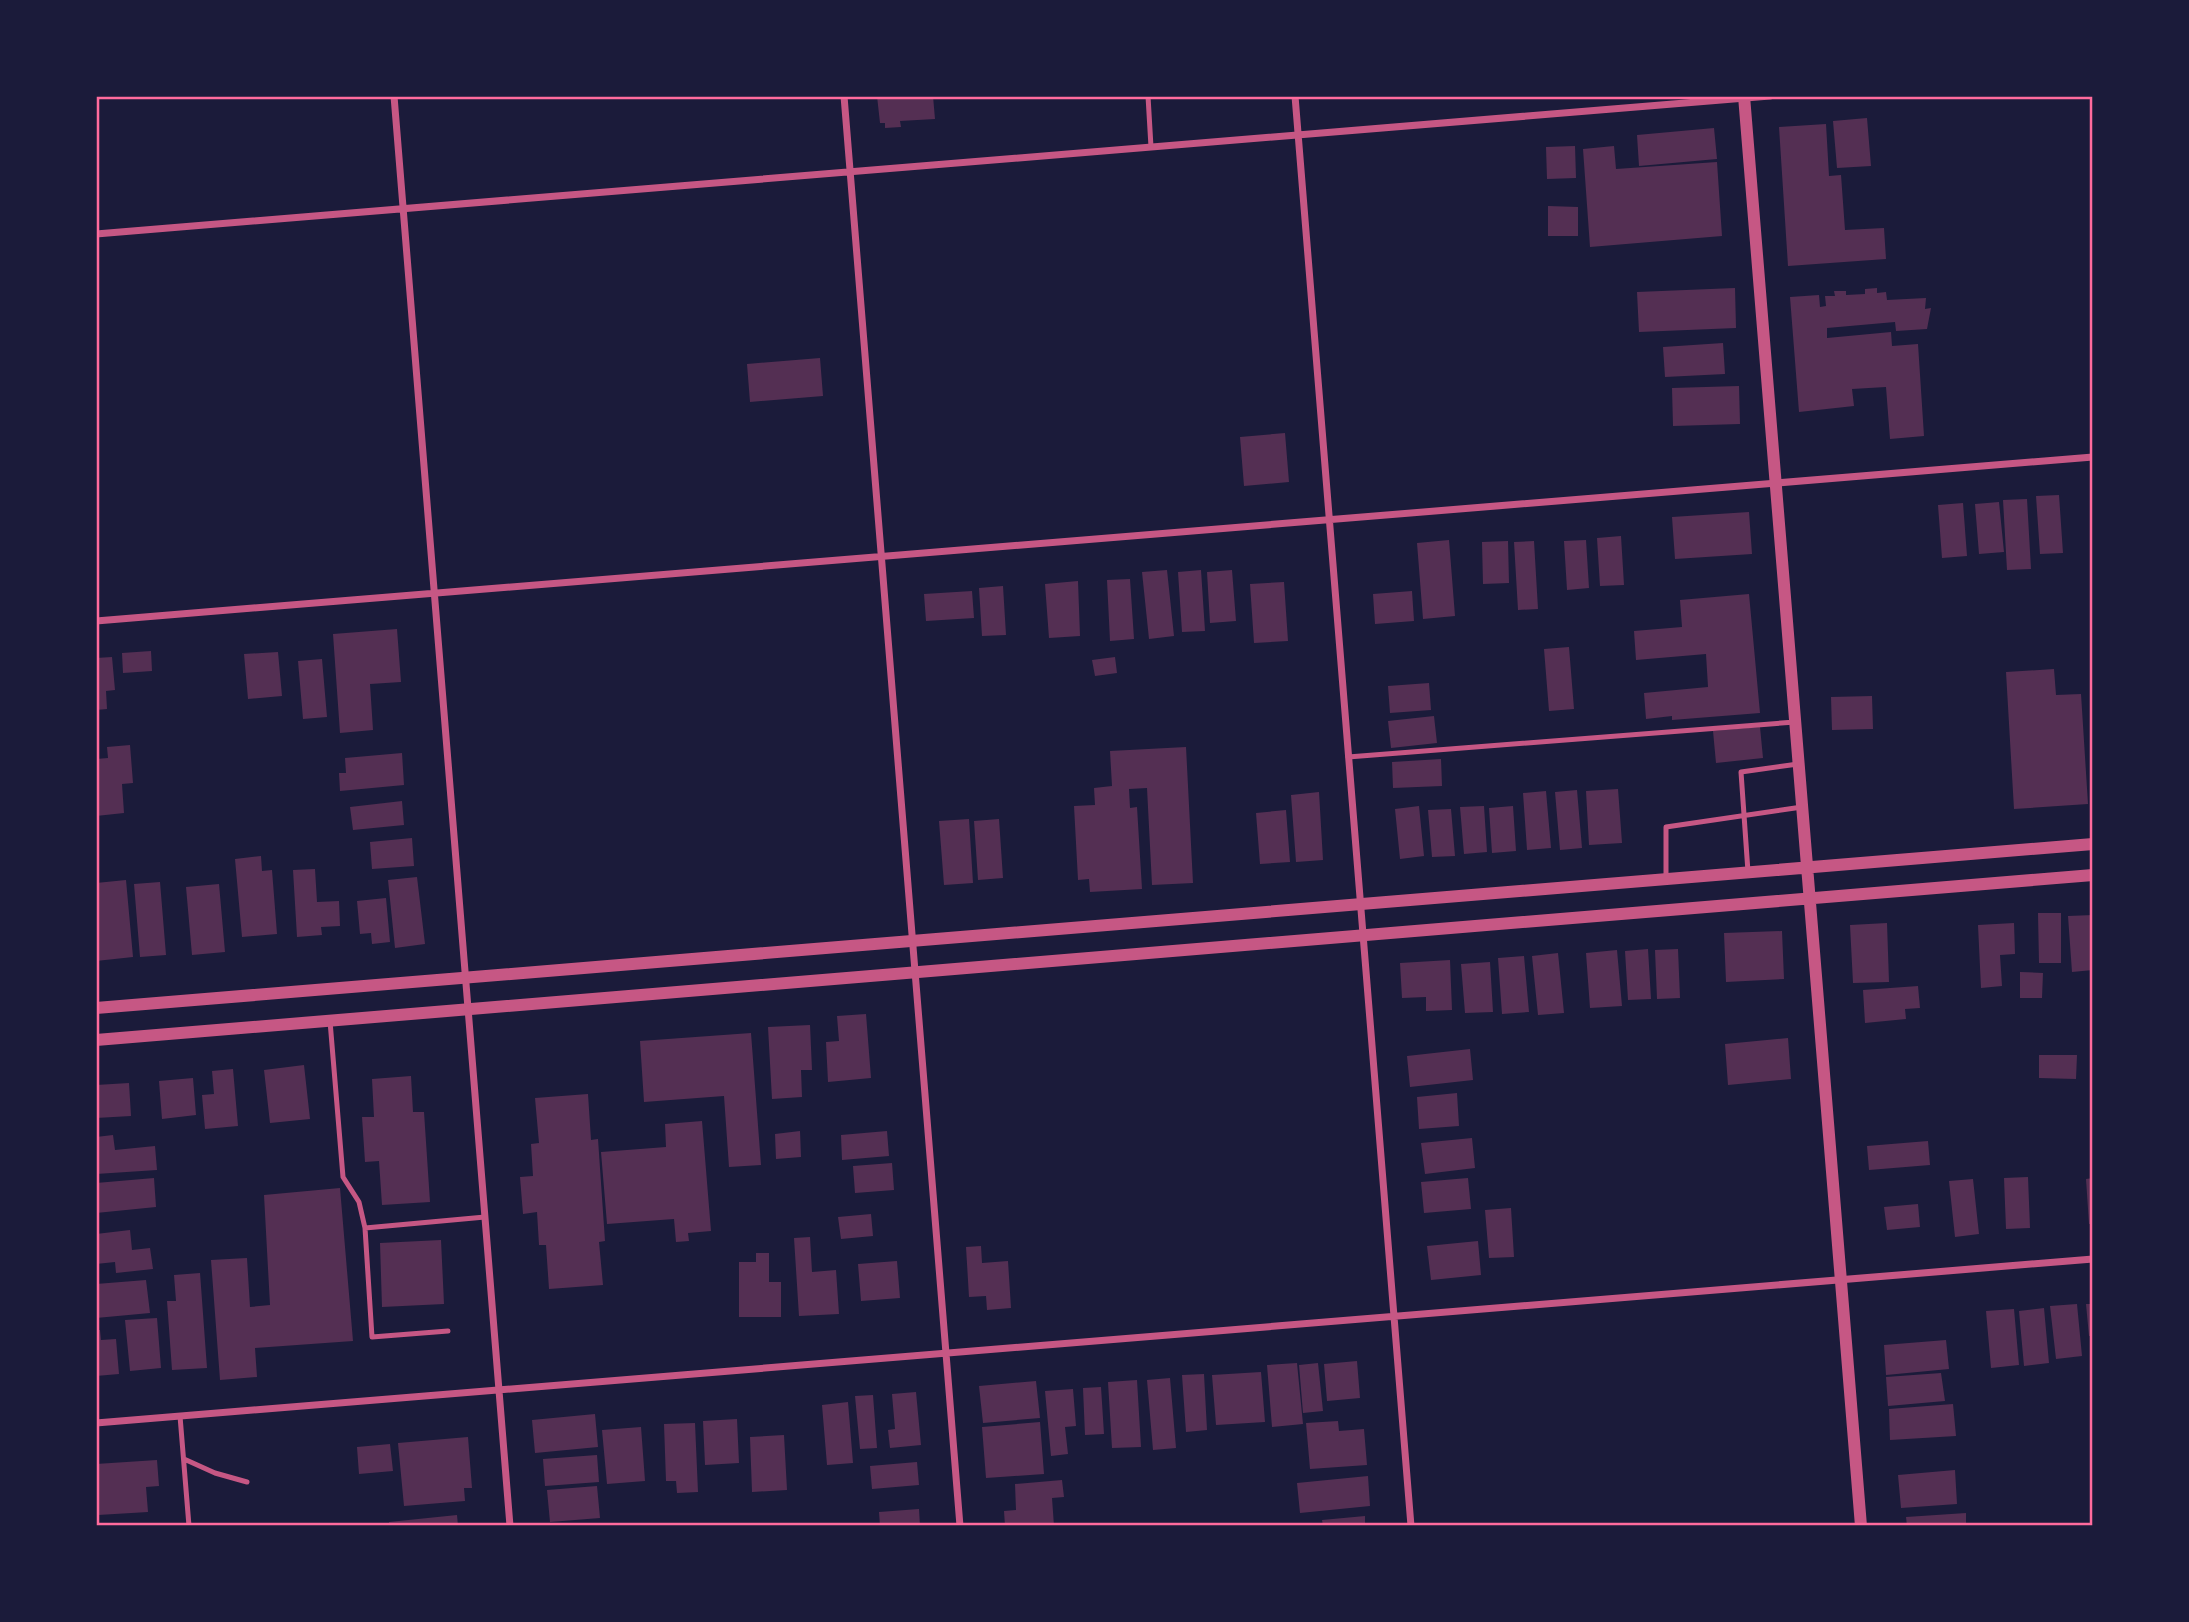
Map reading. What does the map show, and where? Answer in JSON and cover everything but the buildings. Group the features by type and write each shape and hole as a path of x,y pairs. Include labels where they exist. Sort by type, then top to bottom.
{"street":[{"path":"394,96 510,1526"},
{"path":"844,96 960,1526"},
{"path":"1295,96 1411,1526"},
{"path":"96,234 1770,96"},
{"path":"1744,97 1861,1526"},
{"path":"96,621 2093,457"},
{"path":"96,1008 2093,844"},
{"path":"96,1040 2093,875"},
{"path":"96,1423 2093,1259"}],"lane":[{"path":"1148,96 1151,147"},
{"path":"1348,757 1795,722"},
{"path":"1748,872 1741,772 1798,764"},
{"path":"1666,878 1666,827 1802,807"},
{"path":"330,1021 343,1177 359,1202 365,1228 372,1337 448,1331"},
{"path":"365,1228 485,1217"},
{"path":"180,1416 189,1526"},
{"path":"184,1459 215,1473 247,1482"}]}
